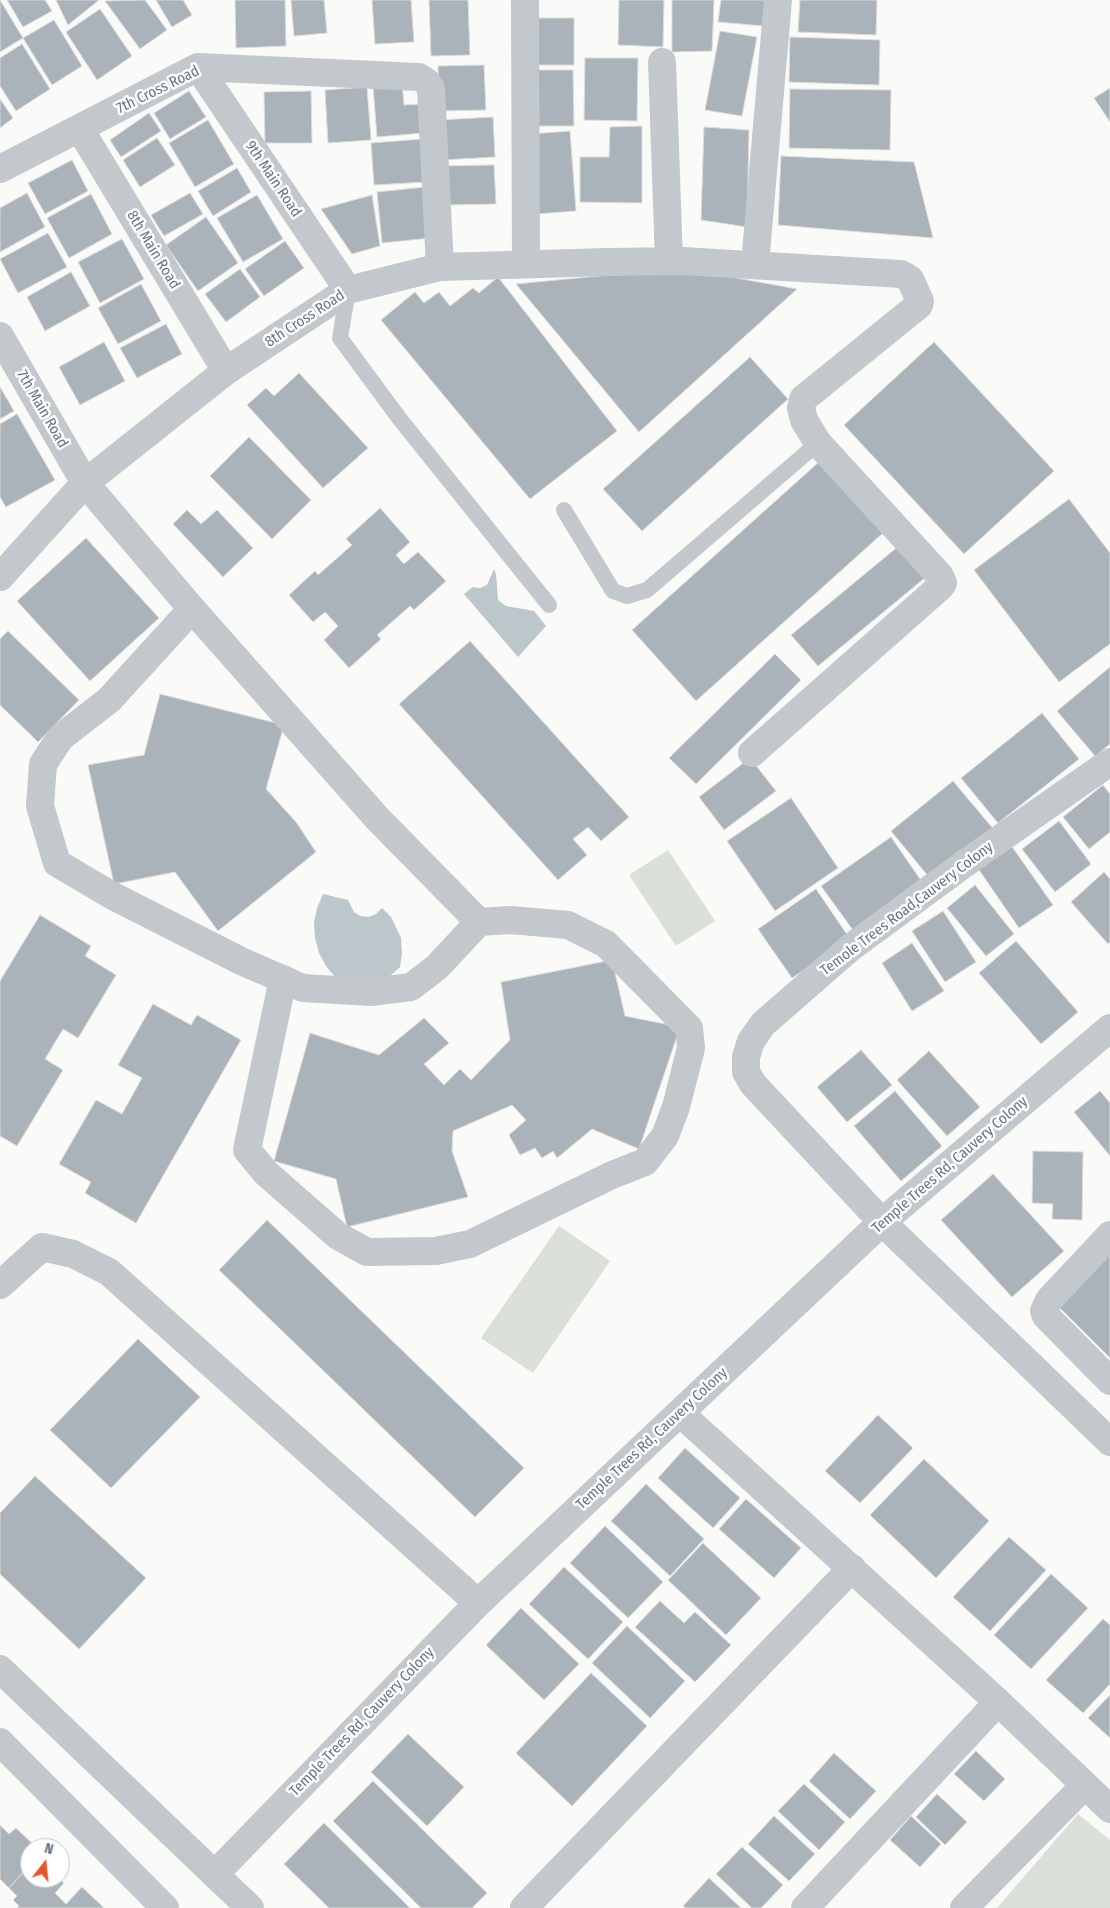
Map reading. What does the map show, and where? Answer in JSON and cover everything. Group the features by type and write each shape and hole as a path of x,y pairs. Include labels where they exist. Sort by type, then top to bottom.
{"street":[{"path":"524,0 526,264"},
{"path":"755,264 778,0"},
{"path":"662,62 669,261"},
{"name":"7th Cross Road","path":"0,169 198,67 419,77 427,82 431,89 440,266"},
{"name":"9th Main Road","path":"198,67 348,290"},
{"name":"8th Main Road","path":"80,129 226,372"},
{"name":"8th Cross Road","path":"0,577 85,483 226,372 348,290 440,266 669,261 755,264 901,274 910,279 920,301 919,305 803,399 801,408 804,420 818,443"},
{"name":"7th Main Road","path":"0,336 85,483 192,609 377,818 478,922"},
{"path":"752,753 943,583 940,576 818,443"},
{"path":"192,609 109,700 60,738 43,764 40,806 57,863 111,895 241,961 283,979 303,988 371,992 411,987 437,967 478,922 510,920 568,925 606,944 689,1028 691,1048 676,1107 664,1136 644,1162 612,1175 470,1244 436,1252 367,1252 338,1236 266,1173 247,1150 283,979"},
{"name":"Temole Trees Road,Cauvery Colony","path":"882,1222 753,1084 746,1072 746,1058 751,1041 763,1024 850,948 964,864 1110,762"},
{"name":"Temple Trees Rd, Cauvery Colony","path":"215,1874 478,1602 882,1222 1110,1028"},
{"path":"882,1222 1110,1442"},
{"path":"1110,1235 1049,1300 1044,1311 1046,1316 1110,1381"},
{"path":"0,1285 42,1247 73,1254 109,1272 478,1602"},
{"path":"680,1413 998,1702 1110,1809"},
{"path":"524,1908 852,1568"},
{"path":"0,1669 250,1908"},
{"path":"805,1908 998,1702"},
{"path":"0,1742 165,1908"},
{"path":"964,1908 1084,1786"}],"lane":[{"path":"348,290 340,338 399,418 550,605"},
{"path":"564,510 613,591 627,596 647,590 818,443"}],"shaded area":[{"path":"494,569 498,600 506,606 534,611 546,626 518,657 464,594 473,587 480,588 487,585"},
{"path":"668,850 715,921 676,946 629,875"},
{"path":"323,894 348,900 354,912 360,916 368,917 376,914 382,908 391,917 401,938 402,953 400,967 390,976 377,982 336,978 326,966 319,953 315,938 314,923 317,908"},
{"path":"559,1226 610,1261 533,1373 481,1338"},
{"path":"1078,1814 1110,1840 1110,1908 997,1908"}],"building":[{"path":"0,0 23,38 0,52"},
{"path":"7,0 45,0 52,11 23,27"},
{"path":"56,0 99,0 68,25"},
{"path":"145,0 167,30 140,49 105,1"},
{"path":"156,0 183,0 192,15 172,27"},
{"path":"235,0 285,0 286,46 236,48"},
{"path":"291,0 324,0 327,33 294,36"},
{"path":"372,0 411,0 414,42 375,44"},
{"path":"429,0 468,0 470,55 431,56"},
{"path":"619,0 664,0 663,47 618,45"},
{"path":"672,0 714,0 712,51 672,52"},
{"path":"721,0 766,0 764,26 718,22"},
{"path":"800,0 877,0 876,35 798,32"},
{"path":"100,9 132,56 97,80 66,32"},
{"path":"533,18 574,18 574,65 533,65"},
{"path":"54,20 82,66 52,85 23,38"},
{"path":"720,31 757,37 742,116 705,110"},
{"path":"790,37 880,40 879,85 789,82"},
{"path":"22,44 50,89 16,111 0,86 0,58"},
{"path":"585,58 638,58 637,121 584,120"},
{"path":"484,65 486,110 439,111 438,66"},
{"path":"535,70 573,70 574,126 537,126"},
{"path":"402,83 404,105 421,104 423,133 377,137 373,85"},
{"path":"367,87 371,140 328,143 325,90"},
{"path":"1110,88 1110,122 1094,98"},
{"path":"790,89 891,90 890,150 789,148"},
{"path":"189,91 206,117 170,139 154,113"},
{"path":"311,91 312,143 265,143 264,92"},
{"path":"0,99 13,118 0,128"},
{"path":"149,113 161,131 121,157 110,140"},
{"path":"493,117 495,157 441,160 439,120"},
{"path":"208,120 234,164 195,187 169,143"},
{"path":"642,126 642,203 580,202 580,157 609,157 610,127"},
{"path":"704,127 749,130 747,227 701,220"},
{"path":"570,131 576,211 536,214 530,134"},
{"path":"157,138 175,165 140,187 123,160"},
{"path":"423,139 426,182 374,185 371,143"},
{"path":"781,156 914,162 933,238 778,225"},
{"path":"72,160 88,191 45,214 28,183"},
{"path":"494,165 496,204 443,205 442,166"},
{"path":"237,168 251,192 213,216 198,191"},
{"path":"425,187 431,238 382,243 377,192"},
{"path":"27,193 45,227 0,252 0,208"},
{"path":"190,193 203,214 164,236 151,215"},
{"path":"91,194 112,234 69,258 47,218"},
{"path":"257,195 283,239 243,262 217,218"},
{"path":"372,195 380,246 352,254 321,209"},
{"path":"206,217 238,263 198,291 166,245"},
{"path":"48,233 67,267 18,293 0,259"},
{"path":"122,239 144,279 100,303 78,262"},
{"path":"285,241 304,268 264,296 245,269"},
{"path":"681,268 797,289 639,432 516,284"},
{"path":"240,269 260,297 226,322 205,294"},
{"path":"71,272 90,306 45,331 27,297"},
{"path":"498,277 617,431 530,499 381,320 415,292 424,303 439,292 450,306 473,288 479,293"},
{"path":"141,284 161,321 118,344 98,308"},
{"path":"166,324 182,354 137,378 120,348"},
{"path":"104,342 125,381 80,405 59,367"},
{"path":"934,342 1054,471 964,554 844,425"},
{"path":"750,357 788,399 642,531 603,489"},
{"path":"299,373 368,448 323,488 247,405 266,388 274,396"},
{"path":"0,387 14,411 0,419"},
{"path":"17,414 55,480 6,507 0,497 0,424"},
{"path":"249,437 311,500 272,539 210,476"},
{"path":"820,461 884,532 696,701 632,630"},
{"path":"1069,499 1110,553 1110,644 1059,682 974,570"},
{"path":"380,508 410,542 396,555 404,564 418,552 446,581 414,610 410,606 377,635 381,639 349,668 324,640 338,626 325,612 313,622 289,595 315,571 318,575 352,545 346,539"},
{"path":"187,510 201,524 217,510 253,548 223,577 173,524"},
{"path":"86,538 159,618 90,681 17,601"},
{"path":"906,540 932,572 818,666 791,635"},
{"path":"8,631 79,700 38,742 0,705 0,639"},
{"path":"470,641 629,817 601,841 588,827 573,839 587,855 558,880 399,704"},
{"path":"775,654 801,680 696,784 669,758"},
{"path":"1110,667 1110,744 1095,756 1057,711"},
{"path":"160,694 284,725 266,789 296,822 316,852 218,931 175,872 114,884 88,765 144,755"},
{"path":"1042,713 1079,759 998,823 961,778"},
{"path":"750,758 776,791 724,830 699,797"},
{"path":"953,781 995,831 933,882 891,831"},
{"path":"1103,785 1110,794 1110,832 1089,849 1063,817"},
{"path":"791,798 838,868 775,911 727,841"},
{"path":"1059,821 1091,864 1055,892 1022,849"},
{"path":"891,837 922,882 853,930 821,886"},
{"path":"1008,841 1053,905 1019,928 975,864"},
{"path":"1104,872 1110,879 1110,942 1108,944 1071,902"},
{"path":"975,885 1014,934 986,956 947,908"},
{"path":"816,889 850,939 792,978 758,929"},
{"path":"943,911 976,962 945,982 912,931"},
{"path":"40,915 91,946 85,956 116,975 78,1038 63,1029 45,1059 63,1070 17,1146 0,1136 0,981"},
{"path":"1016,941 1078,1012 1041,1044 979,973"},
{"path":"912,943 944,991 912,1011 882,963"},
{"path":"612,960 625,1016 680,1027 639,1149 592,1129 557,1158 553,1151 542,1158 535,1148 520,1155 509,1135 526,1120 512,1105 453,1131 452,1151 468,1197 347,1227 336,1179 274,1161 310,1033 379,1055 424,1018 449,1043 424,1064 444,1085 460,1069 471,1080 510,1040 501,982"},
{"path":"153,1004 191,1025 197,1015 241,1040 136,1223 85,1193 91,1182 59,1164 96,1100 122,1114 142,1078 118,1065"},
{"path":"861,1050 892,1085 847,1122 817,1087"},
{"path":"929,1051 980,1107 947,1136 897,1080"},
{"path":"895,1091 942,1146 901,1181 854,1126"},
{"path":"1100,1091 1110,1103 1110,1156 1074,1112"},
{"path":"1033,1151 1083,1152 1082,1220 1052,1219 1053,1204 1032,1203"},
{"path":"993,1174 1064,1251 1012,1297 941,1220"},
{"path":"267,1220 524,1468 475,1517 219,1270"},
{"path":"1110,1248 1110,1358 1055,1303"},
{"path":"138,1339 200,1397 111,1488 50,1430"},
{"path":"878,1415 913,1448 860,1503 825,1471"},
{"path":"685,1448 740,1498 713,1528 658,1478"},
{"path":"924,1459 989,1521 936,1578 870,1515"},
{"path":"35,1476 146,1578 79,1649 0,1574 0,1513"},
{"path":"646,1484 704,1539 670,1576 611,1521"},
{"path":"746,1499 801,1548 774,1578 719,1529"},
{"path":"605,1526 663,1582 628,1618 570,1563"},
{"path":"1009,1537 1046,1570 990,1631 953,1597"},
{"path":"703,1543 761,1598 726,1635 668,1580"},
{"path":"564,1567 623,1622 588,1659 529,1604"},
{"path":"1051,1574 1088,1608 1031,1669 994,1635"},
{"path":"660,1601 684,1623 695,1612 731,1645 695,1682 635,1627"},
{"path":"521,1608 579,1664 544,1700 486,1645"},
{"path":"1103,1619 1110,1625 1110,1684 1083,1713 1046,1680"},
{"path":"627,1626 685,1681 650,1718 592,1663"},
{"path":"591,1673 647,1726 572,1806 516,1753"},
{"path":"1110,1695 1110,1738 1088,1718"},
{"path":"408,1734 464,1787 427,1826 371,1772"},
{"path":"976,1751 1005,1779 984,1801 954,1774"},
{"path":"834,1753 876,1791 850,1819 809,1781"},
{"path":"373,1781 487,1893 472,1908 421,1908 333,1821"},
{"path":"804,1784 845,1822 819,1850 778,1811"},
{"path":"937,1794 967,1822 945,1845 916,1817"},
{"path":"774,1816 815,1854 789,1881 748,1844"},
{"path":"911,1816 941,1844 920,1867 890,1840"},
{"path":"324,1823 410,1908 329,1908 284,1864"},
{"path":"0,1825 9,1834 16,1828 26,1838 20,1838 20,1876 9,1888 0,1879"},
{"path":"742,1847 783,1885 761,1908 752,1908 716,1874"},
{"path":"20,1876 20,1888 60,1888 55,1893 66,1904 82,1887 104,1908 17,1908 19,1906 13,1900 17,1896 9,1888"},
{"path":"709,1878 741,1908 686,1908 683,1906"}]}
